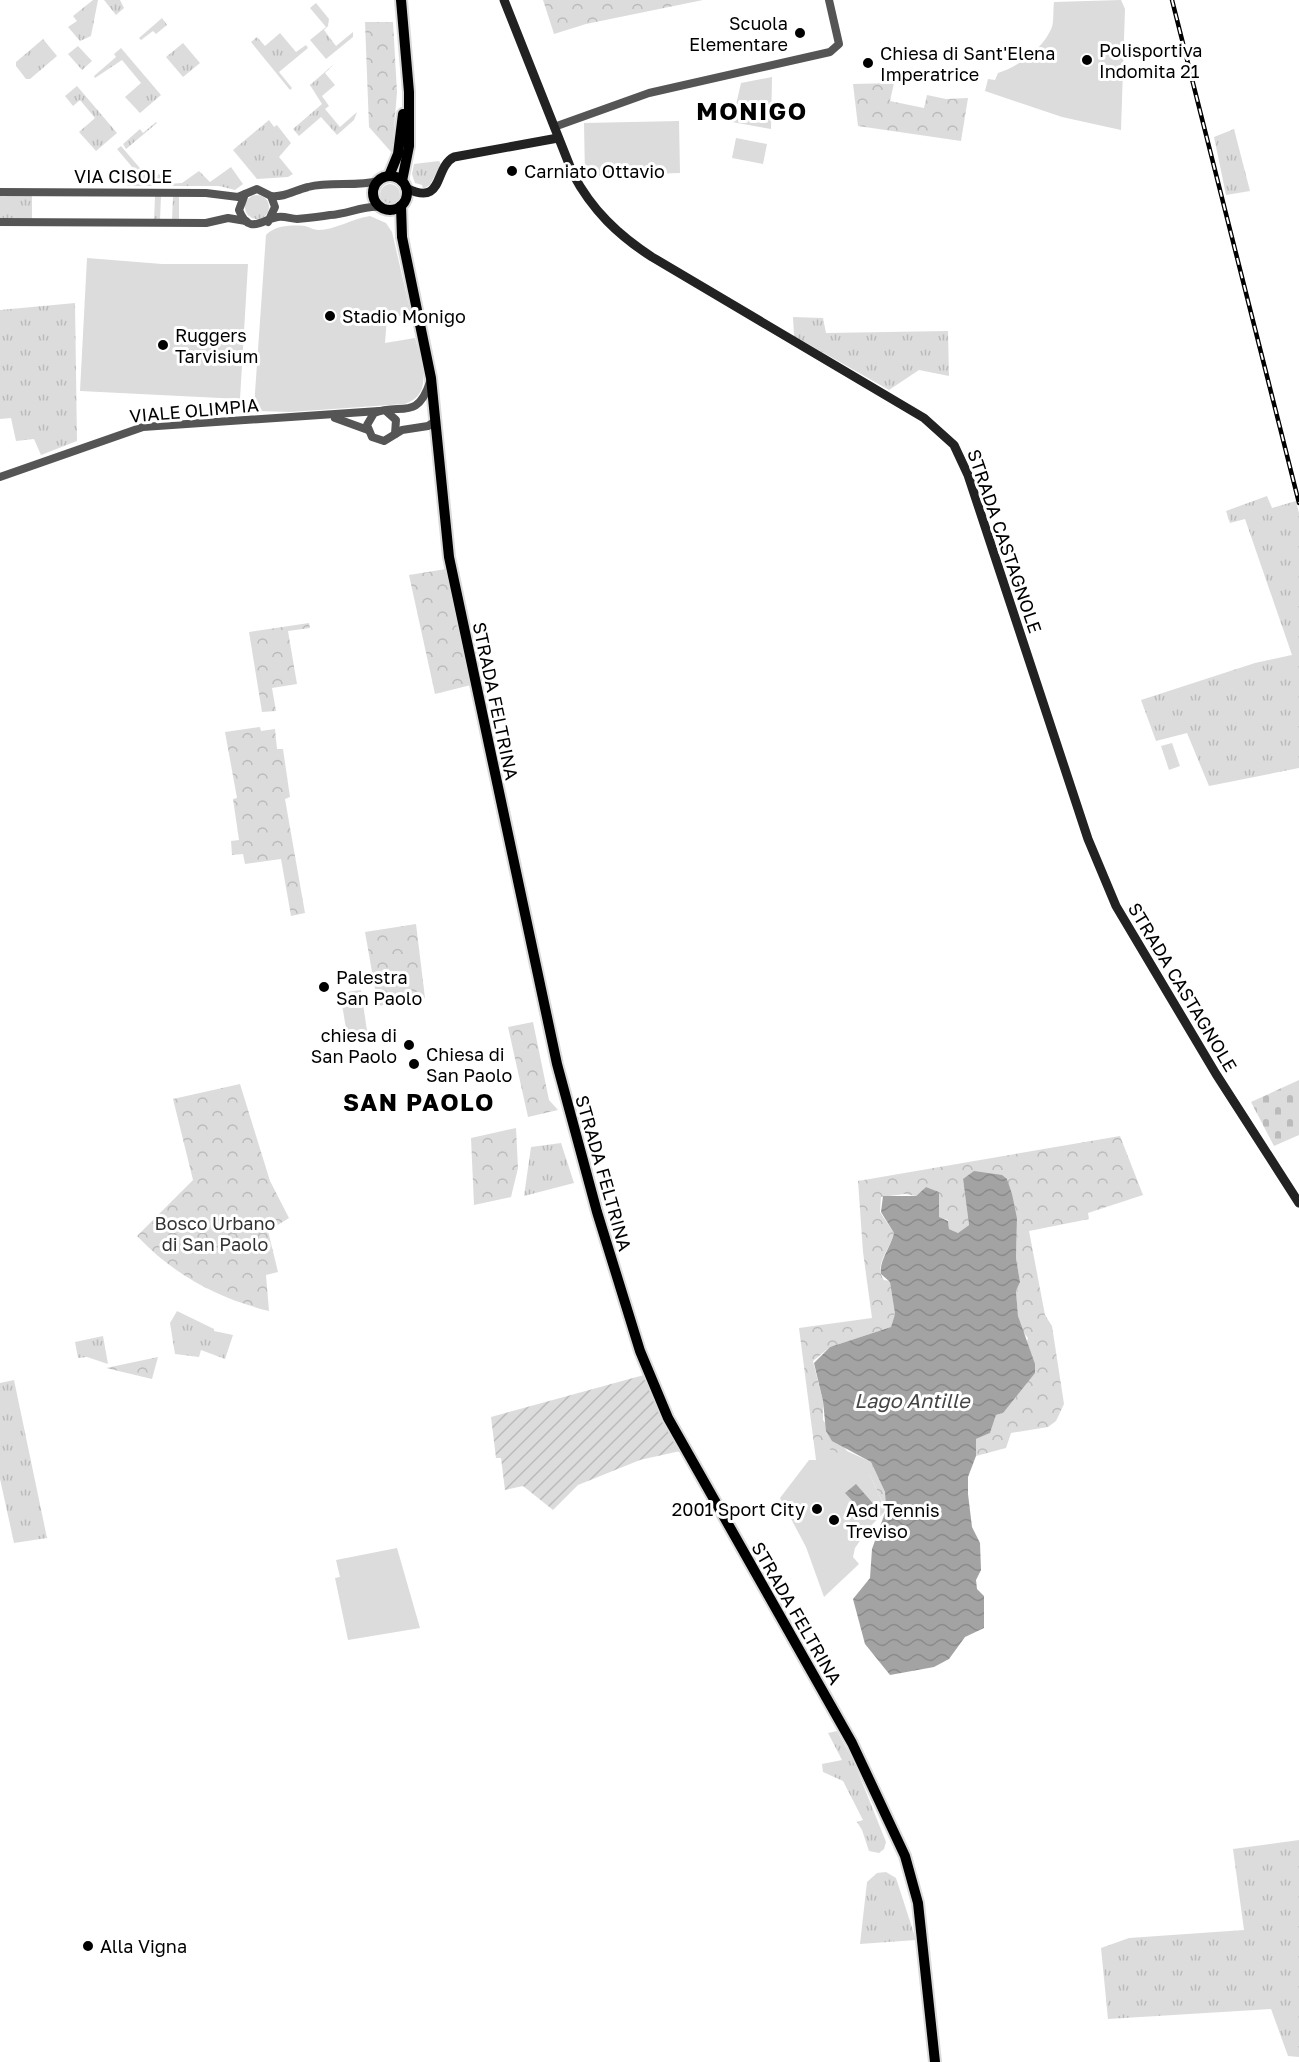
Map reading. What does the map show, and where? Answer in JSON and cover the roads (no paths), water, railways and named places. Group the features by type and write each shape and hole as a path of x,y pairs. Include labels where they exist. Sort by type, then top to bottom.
{"main road":[{"name":"STRADA FELTRINA","path":"401,0 409,92 409,146 402,237 431,378 449,557 557,1064 597,1212 640,1351 668,1418 852,1743 905,1856 918,1903 935,2062"},
{"name":"STRADA CASTAGNOLE","path":"504,0 573,174 589,200 604,218 631,243 917,413 937,427 954,445 968,475 1088,839 1109,893 1212,1067 1299,1203"},
{"name":"STRADA FELTRINA","path":"402,237 374,195 400,146 406,68"},
{"path":"384,209 404,194 434,189 445,164 454,157 558,138"},
{"path":"384,179 404,194"}],"street":[{"path":"554,127 649,93 830,52 839,44 829,0"},
{"name":"VIA CISOLE","path":"0,192 206,193 238,197 257,189 271,196 283,196 310,186 357,186 384,179"},
{"path":"245,194 241,198 239,210 246,221"},
{"path":"268,222 275,207 271,196"},
{"path":"0,222 206,223 233,218 257,225 275,218 294,219 350,213 366,207 384,209"},
{"name":"VIALE OLIMPIA","path":"0,477 137,429 326,416 414,406 423,398 431,378"},
{"path":"395,434 396,420 383,411 370,416 368,430 372,437 380,441 388,440 406,428 428,426 436,421"},
{"name":"VIALE OLIMPIA","path":"326,416 350,422 368,430"},
{"path":"417,428 430,435 438,445"}],"water":[{"name":"Lago Antille","path":"974,1171 1002,1175 1007,1179 1012,1194 1017,1218 1016,1258 1020,1282 1016,1291 1018,1316 1035,1364 1035,1373 1003,1413 996,1415 990,1433 976,1439 976,1456 968,1477 972,1527 980,1543 981,1570 976,1580 977,1589 984,1596 984,1628 965,1637 949,1659 934,1667 890,1675 865,1644 853,1599 870,1578 872,1549 886,1510 885,1492 871,1462 832,1441 826,1431 823,1401 814,1363 830,1347 891,1327 895,1314 890,1282 881,1274 881,1269 894,1233 881,1212 883,1196 916,1196 926,1187 939,1192 939,1217 948,1221 949,1229 958,1233 969,1225 963,1179"},
{"path":"856,1484 877,1508 867,1517 845,1493"}],"railway":[{"path":"1172,0 1299,503"}],"place":[{"name":"Scuola Elementare","path":"800,33"},
{"name":"Polisportiva Indomita 21","path":"1087,60"},
{"name":"Chiesa di Sant'Elena Imperatrice","path":"868,63"},
{"name":"Carniato Ottavio","path":"512,171"},
{"name":"Stadio Monigo","path":"330,316"},
{"name":"Ruggers Tarvisium","path":"163,345"},
{"name":"Palestra San Paolo","path":"324,987"},
{"name":"chiesa di San Paolo","path":"409,1045"},
{"name":"Chiesa di San Paolo","path":"414,1064"},
{"name":"2001 Sport City","path":"817,1509"},
{"name":"Asd Tennis Treviso","path":"834,1520"},
{"name":"Alla Vigna","path":"88,1946"}],"district":[{"name":"MONIGO","path":"752,110"},
{"name":"SAN PAOLO","path":"419,1101"}],"park label":[{"name":"Bosco Urbano di San Paolo","path":"215,1233"}]}
